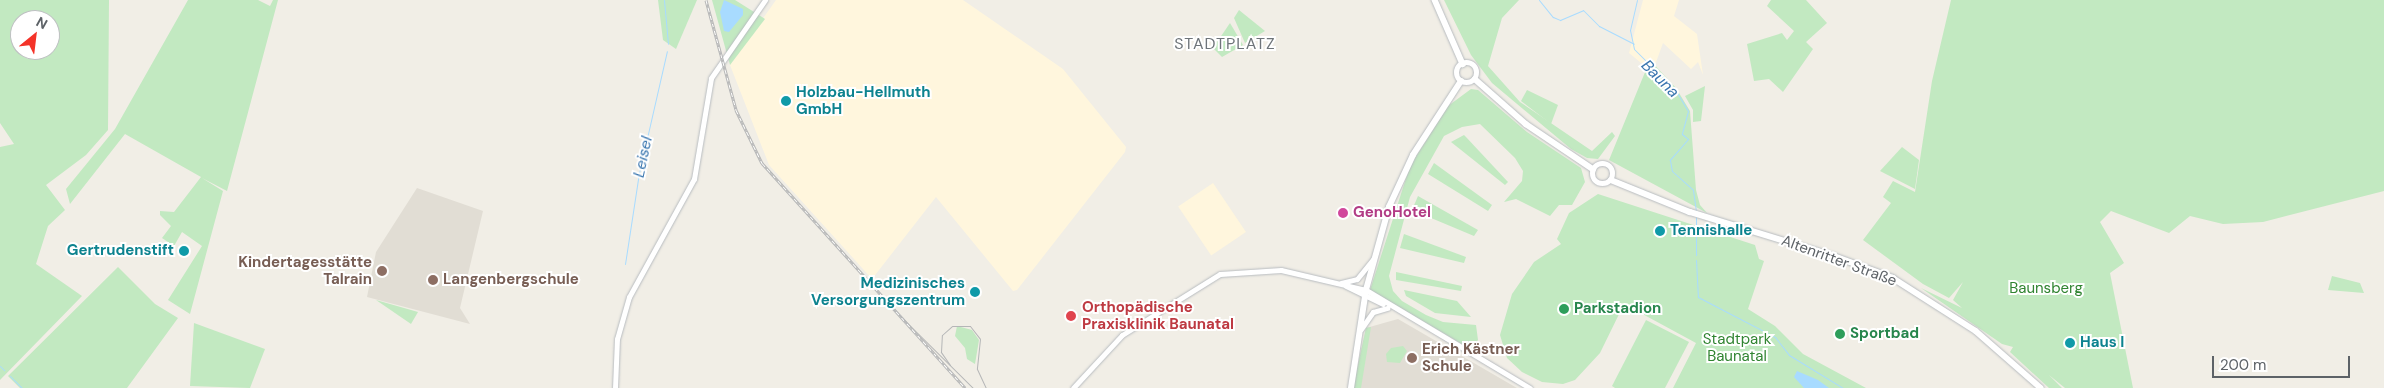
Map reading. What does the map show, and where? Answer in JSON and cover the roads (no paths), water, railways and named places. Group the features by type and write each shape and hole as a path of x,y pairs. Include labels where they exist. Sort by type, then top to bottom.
{"main road":[{"path":"1435,0 1463,64"},
{"path":"1463,64 1474,67 1475,79 1533,129 1593,169"},
{"path":"1460,81 1457,72 1463,64"},
{"path":"1460,81 1475,79"},
{"path":"1350,388 1361,329 1364,297 1373,259 1407,165 1460,81"},
{"name":"Altenritter Straße","path":"1611,180 1612,171 1607,164 1593,169 1598,183 1611,180 1703,217 1893,278 1935,301 1992,343 2041,388"}],"street":[{"path":"615,388 617,339 629,297 694,179 711,78 765,0"},
{"path":"1341,283 1357,279 1373,259"},
{"path":"1074,388 1122,335 1220,274 1281,270 1366,290 1392,308 1530,388"},
{"path":"1341,283 1364,297 1392,308"},
{"path":"1361,329 1377,309 1392,308"}],"water":[{"path":"724,0 743,9 743,15 729,32 724,31 720,12"},
{"path":"1797,371 1818,380 1829,388 1804,388 1794,377"}],"waterway":[{"name":"Leisel","path":"664,0 668,44"},
{"path":"1539,0 1553,17 1560,20 1583,10 1599,26 1634,44"},
{"name":"Bauna","path":"1637,0 1630,30 1634,49 1676,91 1688,111 1682,134 1688,139 1670,160 1672,171 1693,190 1696,211"},
{"name":"Leisel","path":"625,264 639,173 667,51"},
{"name":"Bauna","path":"1696,217 1696,255"},
{"name":"Bauna","path":"1696,260 1698,297 1775,337 1789,355 1843,388"},
{"path":"0,366 4,370"},
{"path":"10,376 22,388"}],"tram line":[{"path":"883,299 973,388"},
{"path":"950,365 941,352 942,335 952,326 970,326 980,339 977,369 986,388"}],"railway":[{"path":"706,0 736,110 762,163 965,388"}],"place":[{"name":"Holzbau-Hellmuth GmbH","path":"786,101"},
{"name":"GenoHotel","path":"1343,213"},
{"name":"Tennishalle","path":"1660,231"},
{"name":"Gertrudenstift","path":"184,251"},
{"name":"Kindertagesstätte Talrain","path":"382,271"},
{"name":"Langenbergschule","path":"433,280"},
{"name":"Medizinisches Versorgungszentrum","path":"975,292"},
{"name":"Parkstadion","path":"1564,309"},
{"name":"Orthopädische Praxisklinik Baunatal","path":"1071,316"},
{"name":"Sportbad","path":"1840,334"},
{"name":"Haus I","path":"2070,343"},
{"name":"Erich Kästner Schule","path":"1412,358"}],"district":[{"name":"STADTPLATZ","path":"1225,44"}],"park label":[{"name":"Baunsberg","path":"2046,289"},
{"name":"Stadtpark Baunatal","path":"1737,348"}]}
